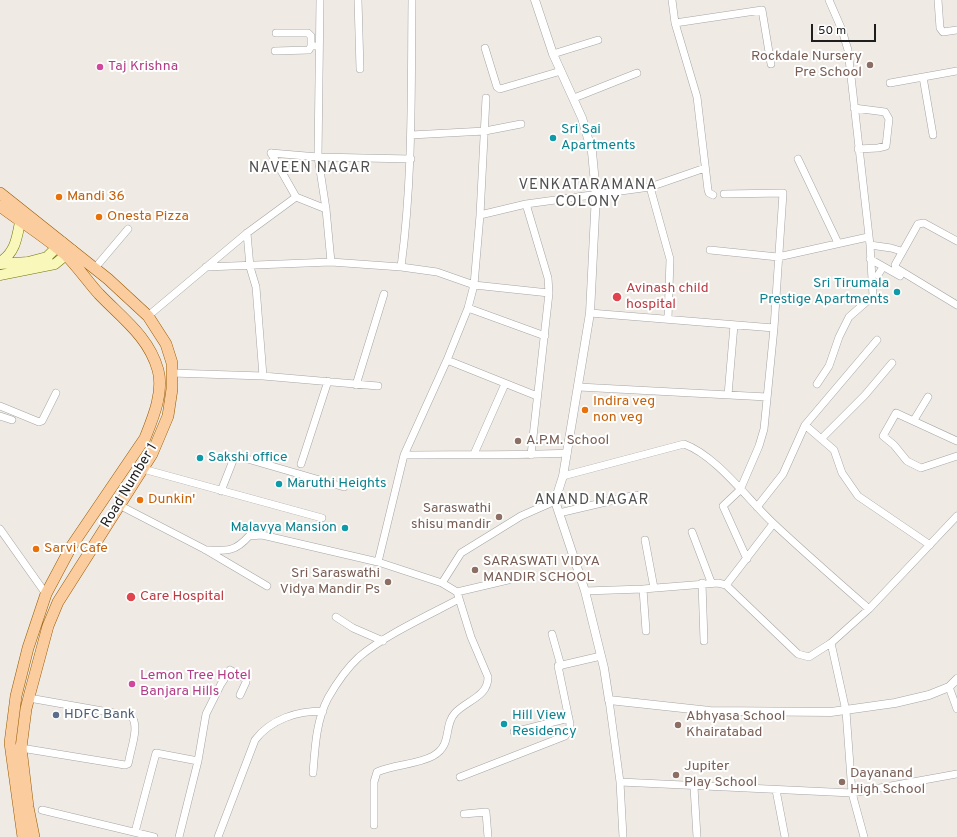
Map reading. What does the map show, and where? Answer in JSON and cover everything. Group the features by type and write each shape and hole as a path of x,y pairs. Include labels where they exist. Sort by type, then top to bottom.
{"main road":[{"name":"Road Number 1","path":"0,193 59,245"},
{"name":"Road Number 1","path":"0,206 20,222 95,268 111,282 148,316 166,344 172,362 172,389 168,416 145,466 58,602 48,626 28,698 21,748 28,807 34,837"},
{"path":"0,263 7,258 16,243 20,222"},
{"path":"0,263 28,262 47,258 59,245"},
{"name":"Road Number 1","path":"23,837 10,743 12,720 28,648 46,594 71,547 145,438 158,400 158,371 146,344 130,323 100,294 69,252"},
{"path":"0,275 55,264 69,252"},
{"path":"100,294 111,282"}],"street":[{"path":"320,0 318,157 326,209 331,262"},
{"path":"358,0 360,69"},
{"path":"401,267 408,215 411,159 412,0"},
{"path":"535,0 553,54 574,98 592,152 596,194 590,313 579,387 563,476 555,501 584,591 601,656 609,700 620,782 623,837"},
{"path":"672,0 675,23 697,97 709,194 713,195"},
{"path":"817,384 829,366 839,337 849,317 873,296 870,245 848,50 842,30 829,0"},
{"path":"938,0 940,28 943,32 957,30"},
{"path":"675,23 762,10 771,64"},
{"path":"275,51 309,50 311,46 311,36 308,33 276,33"},
{"path":"553,54 598,40"},
{"path":"311,46 319,46"},
{"path":"485,48 497,86 500,89 561,71"},
{"path":"890,83 957,71"},
{"path":"574,98 637,73"},
{"path":"923,77 933,135"},
{"path":"378,562 404,455 447,360 468,308 474,285 480,215 486,98"},
{"path":"854,108 885,112 889,119 886,146 858,149"},
{"path":"411,135 484,131 521,124"},
{"path":"326,209 296,197 271,153 318,157 411,159"},
{"path":"798,160 838,243"},
{"path":"480,215 526,204 650,186 705,168"},
{"path":"650,186 670,259 668,319"},
{"path":"724,194 783,193 774,328 762,437 740,490 723,506 747,559"},
{"path":"148,316 247,233 296,197"},
{"path":"526,204 548,278 549,293 531,455"},
{"path":"957,241 921,223 916,226 895,263 896,268 957,304"},
{"path":"95,268 128,229"},
{"path":"247,233 250,267 256,287 263,376"},
{"path":"710,250 778,257 868,237"},
{"path":"870,245 892,248 901,251"},
{"path":"870,260 926,290"},
{"path":"206,267 250,267 331,262 401,267 437,272 474,285 549,293"},
{"path":"878,275 884,267"},
{"path":"356,385 384,294"},
{"path":"468,308 545,336"},
{"path":"590,313 774,328"},
{"path":"728,395 734,325"},
{"path":"758,507 783,474 805,425 877,340"},
{"path":"447,360 537,396"},
{"path":"821,439 865,395 892,363"},
{"path":"172,373 263,376 378,386"},
{"path":"302,464 328,381"},
{"path":"474,454 505,384"},
{"path":"579,387 767,397"},
{"path":"0,406 39,422 44,418 56,393"},
{"path":"914,420 928,397"},
{"path":"957,441 896,413 883,436 894,444 907,460 922,468 957,456"},
{"path":"0,416 12,420"},
{"path":"805,425 834,450 842,473 858,496 930,545"},
{"path":"563,476 684,444 696,448 709,458 773,524 869,609"},
{"path":"404,455 531,455 567,453"},
{"path":"220,492 234,458 237,456 344,487"},
{"path":"145,466 220,492 322,518"},
{"path":"559,513 636,495"},
{"path":"442,583 461,553 521,516 555,501"},
{"path":"119,505 206,550 267,586"},
{"path":"584,591 643,589 710,582 726,585 798,654 809,656 831,643 869,609 957,516"},
{"path":"726,585 773,524"},
{"path":"0,529 46,594"},
{"path":"692,532 710,582"},
{"path":"206,550 227,551 240,547 249,536 262,536 378,562 442,583 458,595 471,637 488,676 486,689 455,713 450,723 446,743 434,755 377,772 374,782 374,825"},
{"path":"645,540 654,588"},
{"path":"312,773 315,741 323,711 341,677 359,657 458,595 508,580"},
{"path":"702,583 704,641"},
{"path":"643,589 646,631"},
{"path":"336,617 353,628 383,641"},
{"path":"552,634 561,666"},
{"path":"831,643 846,711 852,793 864,837"},
{"path":"460,777 560,739 569,732 568,718 558,666 601,656"},
{"path":"179,837 198,761 206,714 230,670 246,680 240,695"},
{"path":"609,700 710,711 831,712 895,703 929,695 949,687 957,679"},
{"path":"949,687 957,709"},
{"path":"21,748 125,765 128,764 135,726 134,720 131,716 28,698"},
{"path":"218,837 255,740 261,732 278,719 310,711 323,711"},
{"path":"514,732 568,718"},
{"path":"135,832 156,753 198,761"},
{"path":"620,782 694,787 852,793 957,774"},
{"path":"694,787 696,837"},
{"path":"776,790 785,837"},
{"path":"42,810 154,837"},
{"path":"464,814 486,812 488,837"}],"place":[{"name":"Rockdale Nursery Pre School","path":"870,65"},
{"name":"Taj Krishna","path":"100,67"},
{"name":"Sri Sai Apartments","path":"553,138"},
{"name":"Mandi 36","path":"59,197"},
{"name":"Onesta Pizza","path":"99,217"},
{"name":"Sri Tirumala Prestige Apartments","path":"897,292"},
{"name":"Avinash child hospital","path":"617,297"},
{"name":"Indira veg non veg","path":"585,410"},
{"name":"A.P.M. School","path":"518,441"},
{"name":"Sakshi office","path":"200,458"},
{"name":"Maruthi Heights","path":"279,484"},
{"name":"Dunkin'","path":"140,500"},
{"name":"Saraswathi shisu mandir","path":"499,517"},
{"name":"Malavya Mansion","path":"345,528"},
{"name":"Sarvi Cafe","path":"36,549"},
{"name":"SARASWATI VIDYA MANDIR SCHOOL","path":"475,570"},
{"name":"Sri Saraswathi Vidya Mandir Ps","path":"388,582"},
{"name":"Care Hospital","path":"131,597"},
{"name":"Lemon Tree Hotel Banjara Hills","path":"132,684"},
{"name":"HDFC Bank","path":"56,715"},
{"name":"Hill View Residency","path":"504,724"},
{"name":"Abhyasa School Khairatabad","path":"678,725"},
{"name":"Jupiter Play School","path":"676,775"},
{"name":"Dayanand High School","path":"842,782"}],"district":[{"name":"NAVEEN NAGAR","path":"310,169"},
{"name":"VENKATARAMANA COLONY","path":"588,194"},
{"name":"ANAND NAGAR","path":"592,501"}]}
